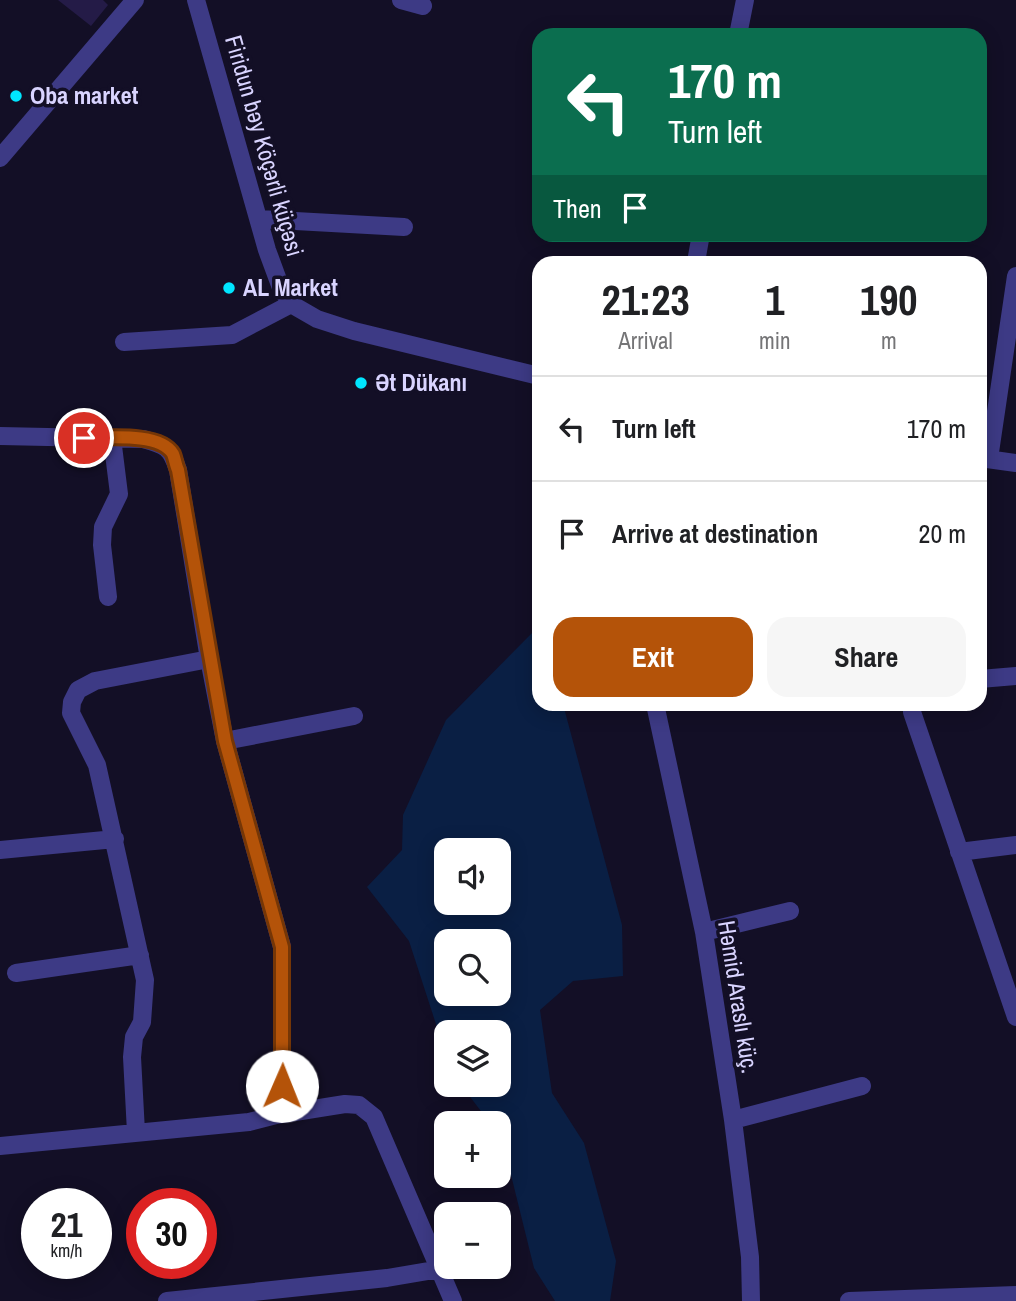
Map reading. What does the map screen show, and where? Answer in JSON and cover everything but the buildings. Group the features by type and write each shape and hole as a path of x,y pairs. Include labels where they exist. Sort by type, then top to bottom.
{"street":[{"path":"0,158 135,0"},
{"name":"Firidun bəy Köçərli küçəsi","path":"196,0 273,270 291,304"},
{"path":"401,0 423,6"},
{"path":"739,28 745,0"},
{"path":"258,219 404,227"},
{"path":"987,442 1016,276"},
{"path":"124,342 232,335 291,304 317,319 354,331 532,374"},
{"path":"0,436 143,439 162,444 173,454 225,741 282,947 282,1101 276,1115"},
{"path":"108,597 102,545 103,527 119,494 112,438"},
{"path":"987,459 1016,463"},
{"path":"136,1132 132,1056 134,1037 142,1022 146,995 141,956 97,765 71,713 72,702 78,690 95,681 209,659"},
{"path":"987,678 1016,676"},
{"name":"Həmid Araslı küç.","path":"657,711 704,932 733,1120 750,1257 751,1301"},
{"path":"912,711 1016,1014"},
{"path":"225,741 354,716"},
{"path":"0,850 114,839"},
{"path":"959,852 1016,845"},
{"path":"704,932 790,911"},
{"path":"16,973 141,956"},
{"path":"733,1120 862,1086"},
{"path":"0,1146 249,1122 345,1104 359,1105 374,1116 434,1255"},
{"path":"167,1301 387,1278 434,1270"},
{"path":"444,1279 453,1301"},
{"path":"849,1301 1016,1295"}],"water":[{"path":"532,633 532,711 565,711 622,925 623,976 573,981 540,1010 552,1093 584,1143 616,1261 610,1301 555,1301 534,1268 511,1176 511,1111 481,1111 470,1097 511,1097 511,1020 435,1020 409,941 367,887 402,850 403,815 446,720"}],"place":[{"name":"Oba market","path":"16,96"},
{"name":"AL Market","path":"229,288"},
{"name":"Ət Dükanı","path":"361,383"}],"route":[{"path":"84,438 143,439 162,444 173,454 178,470 225,741 282,947 282,1086"}]}
